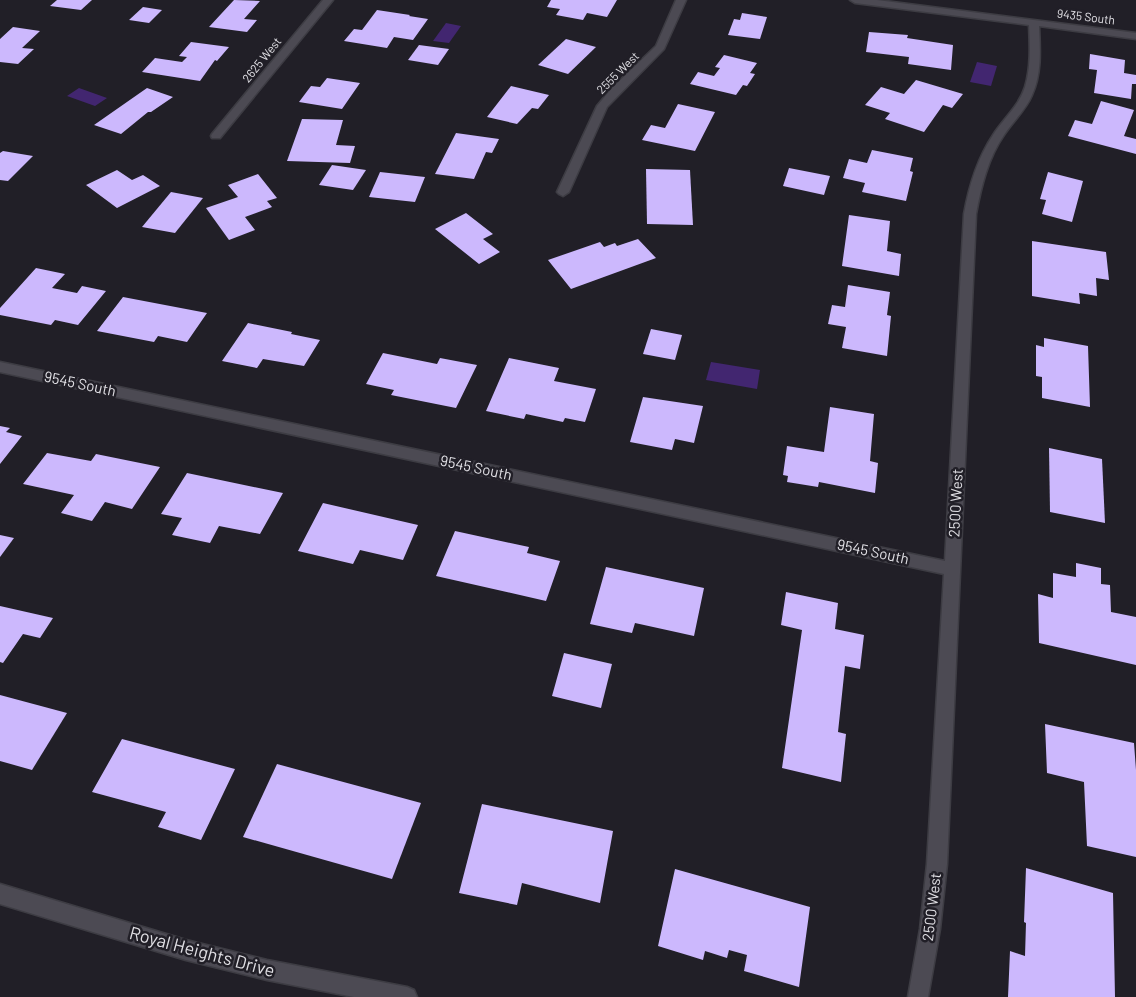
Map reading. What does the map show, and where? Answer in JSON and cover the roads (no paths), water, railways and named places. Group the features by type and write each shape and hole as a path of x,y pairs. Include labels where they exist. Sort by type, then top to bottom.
{"street":[{"name":"2625 West","path":"216,136 328,0"},
{"name":"2555 West","path":"563,192 602,106 660,47 681,0"},
{"name":"9435 South","path":"855,0 1136,36"},
{"name":"2500 West","path":"918,997 930,929 937,864 970,214 976,183 985,157 998,134 1027,95 1035,60 1034,23"},
{"name":"9545 South","path":"0,367 953,569"},
{"name":"Royal Heights Drive","path":"0,894 186,950 266,970 407,997"}]}
